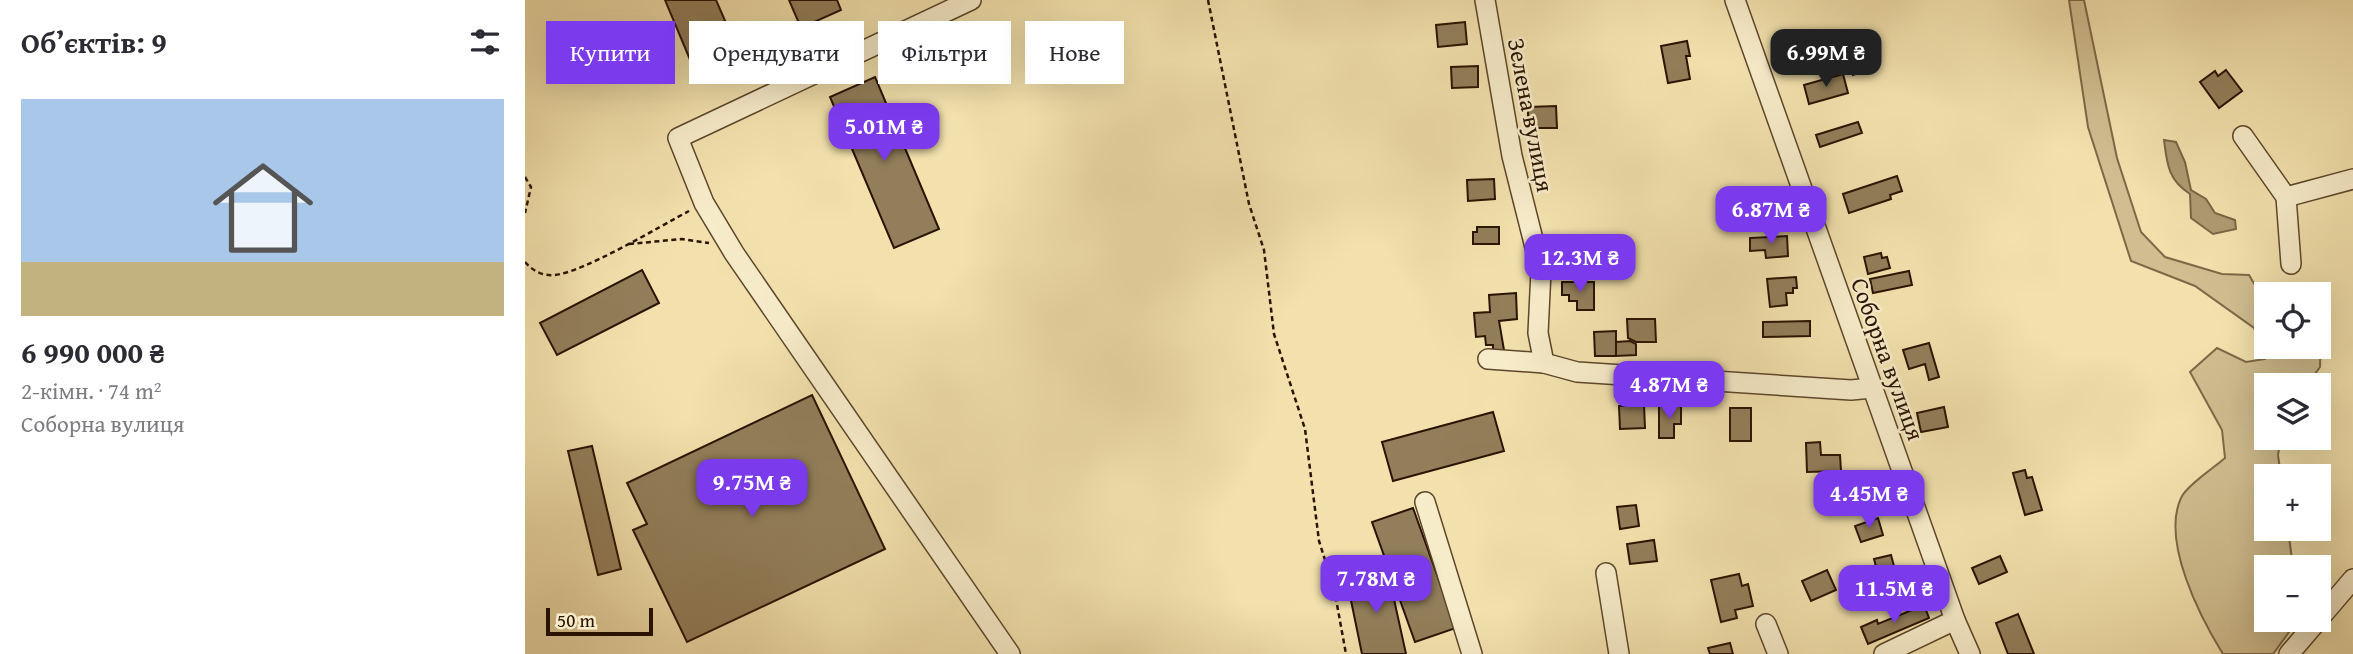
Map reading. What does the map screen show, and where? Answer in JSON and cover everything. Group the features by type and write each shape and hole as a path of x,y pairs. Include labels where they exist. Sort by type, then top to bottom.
{"street":[{"path":"971,0 678,138 704,203 734,253 1010,654"},
{"name":"Зелена вулиця","path":"1485,0 1512,156 1541,271 1538,333 1544,363"},
{"name":"Соборна вулиця","path":"1735,0 1955,620 1970,654"},
{"path":"2243,136 2286,197 2291,264"},
{"path":"2286,197 2353,178"},
{"path":"1488,359 1544,363 1577,372 1851,390 1872,388"},
{"path":"1425,502 1472,654"},
{"path":"1606,573 1619,654"},
{"path":"2331,605 2353,579"},
{"path":"1884,654 1955,620"},
{"path":"1766,624 1778,654"},
{"path":"2289,654 2308,632"}],"path":[{"path":"1208,0 1249,204 1264,250 1274,334 1305,429 1319,541 1334,588 1346,654"},
{"path":"525,177 531,187 525,213"},
{"path":"525,262 536,272 556,275 569,272 704,203"},
{"path":"625,244 682,239 715,245 734,253"}],"shaded area":[{"path":"2069,0 2084,0 2117,158 2141,232 2165,257 2222,274 2249,275 2254,284 2254,328 2195,286 2131,261 2088,127"},
{"path":"2164,140 2176,142 2185,162 2191,190 2206,199 2215,213 2235,220 2236,229 2213,234 2191,218 2190,194 2173,177"},
{"path":"2217,348 2246,362 2265,359 2320,359 2320,367 2316,373 2254,373 2254,450 2279,450 2279,464 2254,464 2254,541 2290,541 2291,555 2254,555 2254,632 2289,632 2273,654 2223,654 2194,600 2179,556 2176,535 2176,516 2184,493 2225,458 2222,430 2190,372"}],"building":[{"path":"665,0 716,0 725,21 689,21 689,57"},
{"path":"789,0 837,0 841,10 817,21 798,21"},
{"path":"1465,22 1467,44 1438,47 1436,25"},
{"path":"1687,41 1690,56 1686,56 1690,79 1668,83 1661,46"},
{"path":"1869,49 1876,67 1853,75 1846,57"},
{"path":"1478,66 1478,87 1452,88 1451,67"},
{"path":"2226,70 2242,91 2219,108 2200,82 2215,71 2218,76"},
{"path":"1843,74 1848,93 1809,104 1804,85"},
{"path":"875,77 939,229 894,248 830,97"},
{"path":"1556,106 1557,128 1528,128 1528,107"},
{"path":"1858,122 1862,133 1820,147 1816,135"},
{"path":"1897,176 1902,191 1890,195 1891,199 1849,213 1843,194"},
{"path":"1494,179 1495,199 1468,201 1467,180"},
{"path":"1772,193 1772,208 1742,210 1741,194"},
{"path":"1477,227 1499,227 1499,244 1473,244 1473,232 1477,232"},
{"path":"1787,236 1788,256 1766,258 1765,250 1750,251 1750,238"},
{"path":"1881,253 1882,258 1887,257 1890,268 1868,274 1864,257"},
{"path":"642,270 659,303 557,355 540,323"},
{"path":"1909,271 1912,285 1873,293 1870,279"},
{"path":"1796,277 1797,288 1793,288 1793,293 1786,293 1787,305 1770,307 1767,279"},
{"path":"1562,282 1594,282 1594,310 1577,310 1577,301 1569,301 1569,295 1562,295"},
{"path":"1516,293 1517,319 1499,321 1504,350 1493,351 1493,345 1486,345 1485,336 1476,337 1474,313 1490,312 1489,295"},
{"path":"1627,319 1655,319 1656,342 1636,342 1628,338"},
{"path":"1810,321 1810,336 1763,337 1763,322"},
{"path":"1616,331 1616,356 1595,356 1594,332"},
{"path":"1630,341 1636,344 1636,355 1616,356 1616,342"},
{"path":"1929,343 1939,377 1929,380 1925,364 1909,369 1903,350"},
{"path":"812,395 885,549 687,642 633,530 647,524 627,483"},
{"path":"1644,405 1645,428 1620,429 1619,406"},
{"path":"1659,406 1681,406 1681,424 1674,424 1674,438 1659,438"},
{"path":"1944,407 1948,427 1921,432 1917,413"},
{"path":"1730,408 1751,408 1751,441 1730,441"},
{"path":"1493,412 1504,451 1393,481 1382,442"},
{"path":"1820,442 1821,455 1840,455 1841,471 1807,472 1806,443"},
{"path":"592,446 621,569 598,575 568,451"},
{"path":"2025,470 2027,478 2032,477 2042,510 2025,515 2013,473"},
{"path":"1864,479 1866,491 1857,491 1858,500 1845,502 1842,482"},
{"path":"1636,505 1639,526 1620,529 1617,507"},
{"path":"1413,508 1456,628 1415,642 1372,522"},
{"path":"1878,518 1883,535 1861,542 1855,526"},
{"path":"1654,540 1657,561 1630,564 1627,544"},
{"path":"1891,555 1897,577 1880,582 1874,559"},
{"path":"2000,556 2007,572 1979,584 1972,568"},
{"path":"1827,570 1836,590 1811,601 1802,581"},
{"path":"1388,572 1406,654 1362,654 1347,581"},
{"path":"1739,574 1742,586 1748,584 1753,606 1735,610 1737,618 1721,622 1711,580"},
{"path":"1907,584 1911,597 1895,602 1891,589"},
{"path":"1924,605 1929,618 1868,644 1861,627 1877,620 1878,624"},
{"path":"2018,614 2034,654 2008,654 1996,623"},
{"path":"1730,643 1733,654 1710,654 1708,648"}]}
